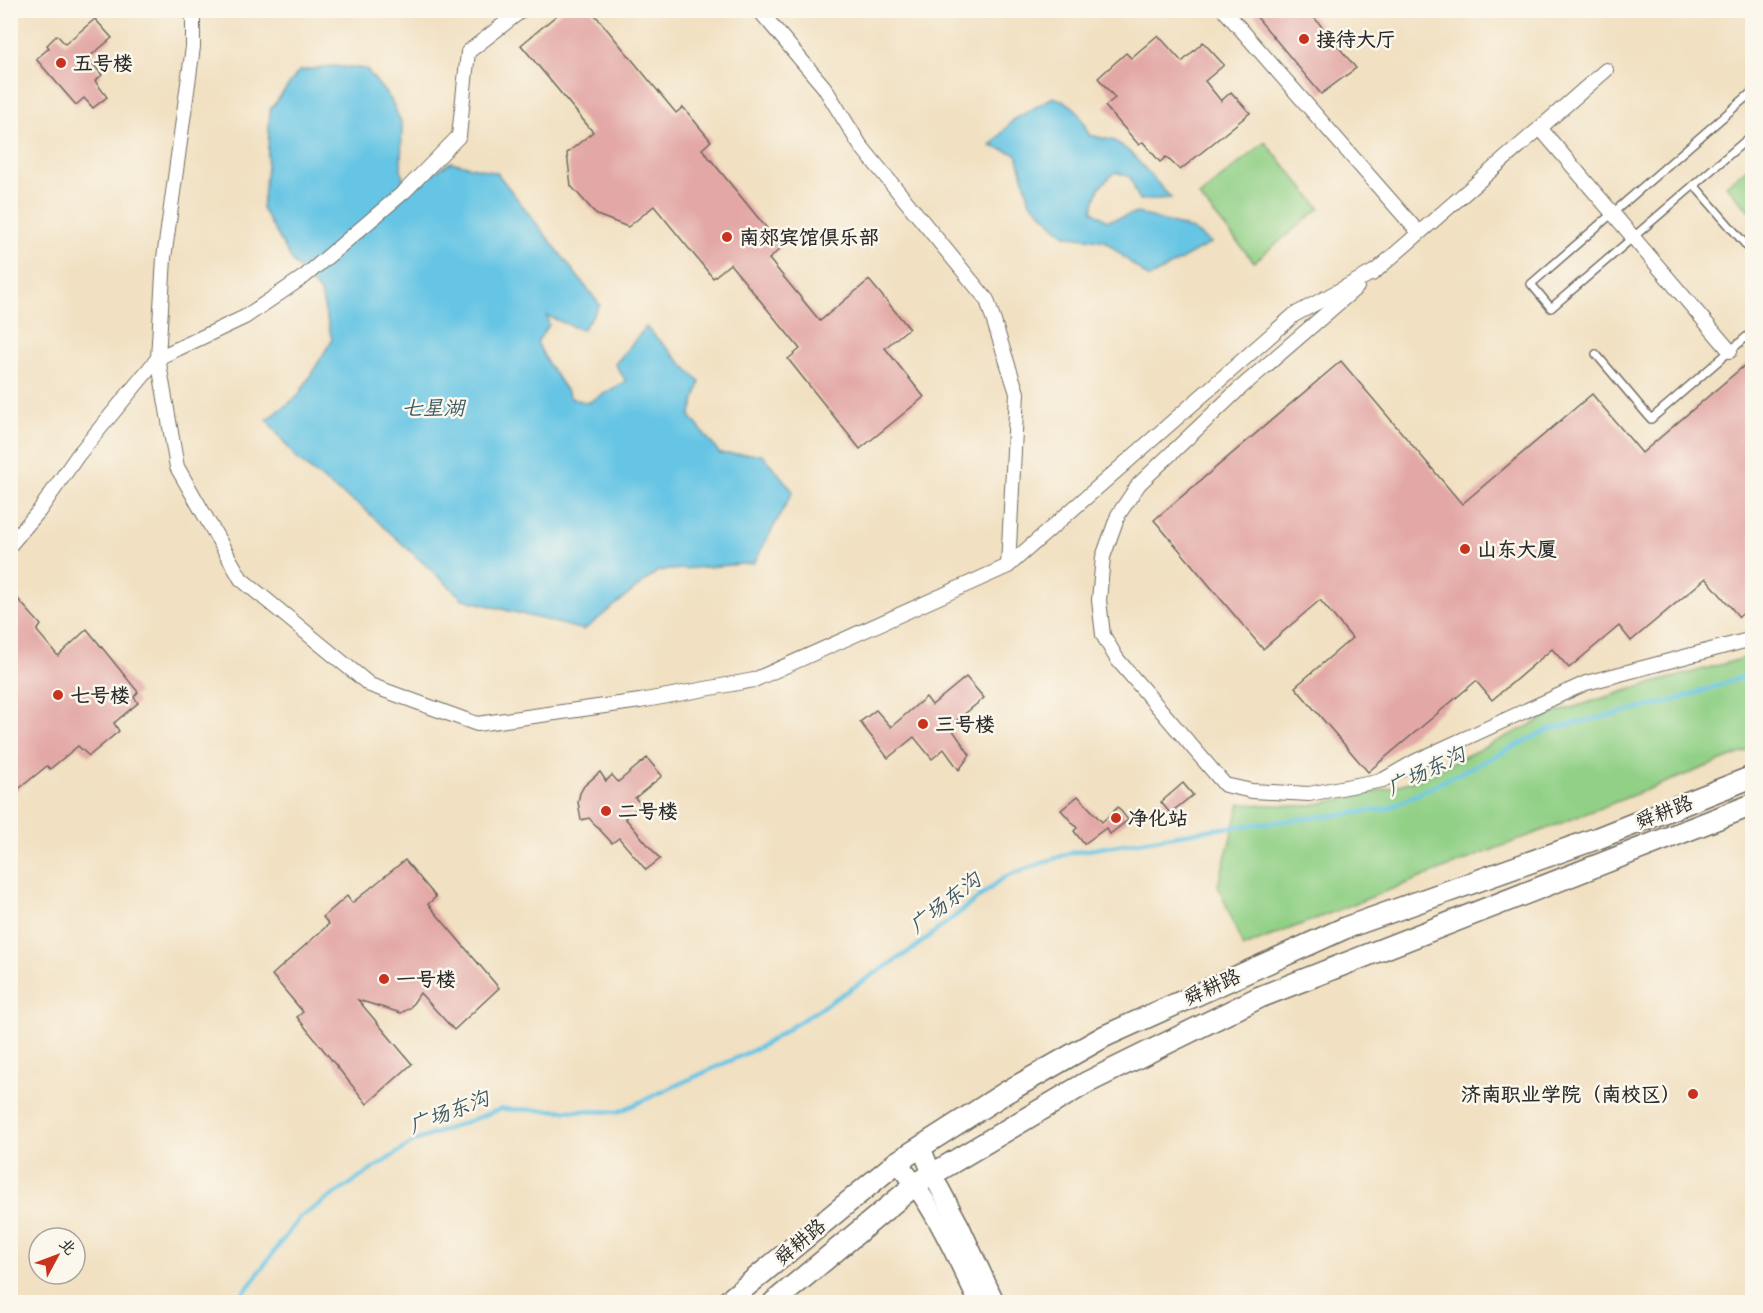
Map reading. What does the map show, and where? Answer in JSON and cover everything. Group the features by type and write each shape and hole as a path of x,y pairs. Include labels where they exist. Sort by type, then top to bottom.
{"main road":[{"name":"舜耕路","path":"727,1302 897,1161 1005,1093 1105,1036 1345,928 1598,838 1752,777"},
{"name":"舜耕路","path":"774,1302 924,1179 1086,1083 1260,997 1752,805"},
{"path":"921,1147 924,1179 978,1302"},
{"path":"897,1161 924,1179 960,1226 995,1302"}],"street":[{"path":"193,10 193,46 164,258 158,358 177,467 242,579 370,685 477,724 640,701 754,680 1008,566 1294,315 1377,270"},
{"path":"10,545 39,511 78,455 158,358 244,317 305,276 405,191 459,136 468,52 522,10"},
{"path":"759,10 824,87 860,145 987,300 1017,393 1008,566"},
{"path":"1224,10 1419,233"},
{"path":"1606,70 1238,390 1139,484 1118,515 1103,557 1099,600 1103,635 1117,658 1225,785 1252,791 1309,794 1383,780 1416,761 1586,683 1752,639"},
{"path":"1540,128 1730,351"}],"lane":[{"path":"1752,92 1531,284 1551,308 1752,135"},
{"path":"1694,185 1752,252"},
{"path":"1596,354 1651,419 1752,332"}],"green space":[{"path":"1265,142 1320,208 1254,262 1199,196"},
{"path":"1752,164 1752,214 1726,185"},
{"path":"1752,656 1752,749 1243,947 1218,885 1240,804 1307,806 1367,794 1416,780 1555,713"}],"water":[{"name":"七星湖","path":"332,66 366,69 391,100 402,124 401,168 405,190 451,162 497,173 600,305 582,330 547,316 549,325 537,342 547,362 571,398 588,403 626,381 615,364 646,327 700,382 690,416 720,454 762,454 793,491 754,563 658,571 584,630 463,599 362,507 333,488 296,458 267,420 298,396 332,340 321,294 293,262 262,208 270,110 299,71"},
{"path":"1053,97 1068,103 1077,111 1089,135 1115,141 1131,153 1171,198 1139,200 1130,177 1115,172 1099,188 1092,210 1107,221 1137,213 1191,229 1211,243 1149,278 1105,241 1065,235 1030,202 1017,154 991,146 1013,120"}],"building":[{"name":"南郊宾馆俱乐部","path":"563,10 591,10 676,113 683,107 711,141 702,149 782,247 769,259 820,321 869,280 909,328 885,348 924,397 860,449 788,359 800,349 730,264 713,278 654,206 628,227 597,215 571,186 567,153 593,132 521,45"},
{"name":"接待大厅","path":"1251,10 1308,10 1356,68 1321,94"},
{"name":"五号楼","path":"95,19 112,38 88,58 102,75 95,81 107,97 93,108 84,98 76,105 36,59 49,48 47,45 57,35 65,44"},
{"path":"1158,35 1182,62 1203,42 1224,65 1205,81 1221,101 1231,92 1250,113 1180,170 1166,157 1160,162 1143,142 1139,145 1105,106 1115,98 1098,78 1126,53 1131,58"},
{"name":"山东大厦","path":"1752,359 1752,605 1739,617 1706,578 1631,641 1619,626 1569,668 1552,649 1492,700 1476,681 1368,772 1295,687 1352,638 1320,600 1263,649 1154,520 1341,361 1462,504 1592,394 1642,453"},
{"name":"七号楼","path":"10,590 41,625 37,631 58,656 87,629 138,692 134,697 138,703 114,723 119,731 89,756 78,746 50,769 47,766 10,796"},
{"name":"三号楼","path":"966,677 984,698 950,726 970,755 959,770 944,749 932,759 914,737 888,758 860,722 876,710 891,727 926,697 932,705"},
{"name":"二号楼","path":"647,758 662,776 635,798 641,804 625,818 660,859 646,870 619,838 612,843 589,818 581,820 578,802 584,786 600,772 606,781 612,775 618,782"},
{"path":"1183,783 1193,795 1170,813 1161,802"},
{"name":"净化站","path":"1078,796 1102,822 1118,807 1128,820 1110,834 1106,828 1084,844 1074,831 1077,828 1061,810"},
{"name":"一号楼","path":"405,860 436,897 428,904 499,988 454,1030 420,993 410,1008 401,1013 358,1000 412,1064 367,1104 297,1017 303,1012 272,975 329,924 323,917 347,896 352,903"}],"waterway":[{"name":"广场东沟","path":"237,1302 299,1218 415,1141 501,1109 618,1112 760,1047 913,949 1006,876 1070,853 1215,829 1387,809 1550,729 1673,701 1752,674"}],"place":[{"name":"接待大厅","path":"1304,39"},
{"name":"五号楼","path":"61,63"},
{"name":"南郊宾馆俱乐部","path":"727,237"},
{"name":"山东大厦","path":"1465,549"},
{"name":"七号楼","path":"58,695"},
{"name":"三号楼","path":"923,724"},
{"name":"二号楼","path":"606,811"},
{"name":"净化站","path":"1116,818"},
{"name":"一号楼","path":"384,979"},
{"name":"济南职业学院（南校区）","path":"1693,1094"}]}
